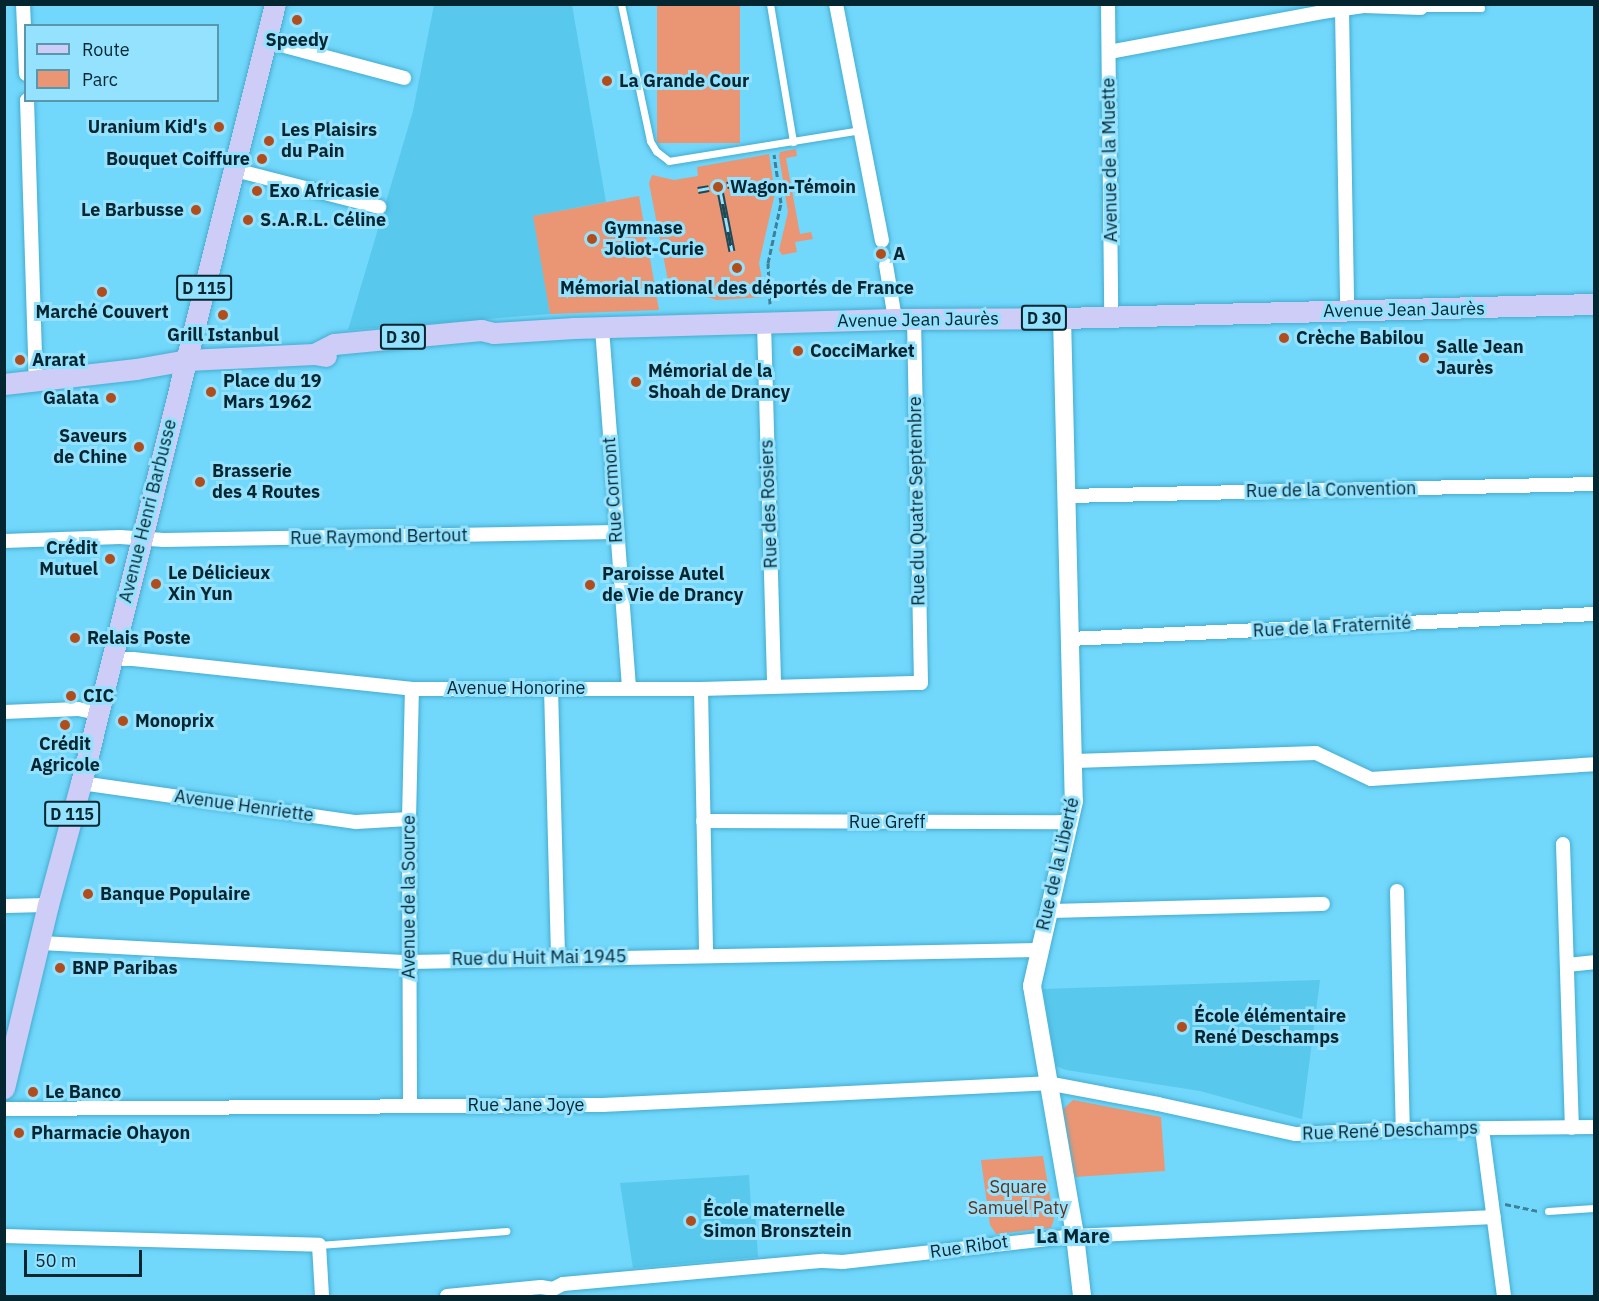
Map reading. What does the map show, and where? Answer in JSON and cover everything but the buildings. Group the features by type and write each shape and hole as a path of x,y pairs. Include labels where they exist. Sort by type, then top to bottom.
{"main road":[{"name":"Avenue Henri Barbusse","path":"4,1088 275,4"},
{"name":"Avenue Jean Jaurès","path":"187,360 314,354 332,358 477,340 495,333 602,328 1594,304"},
{"path":"4,384 136,369 187,360"}],"street":[{"path":"23,4 24,27"},
{"path":"836,4 882,242"},
{"name":"Avenue de la Muette","path":"1108,4 1111,315"},
{"path":"1109,52 1364,6 1420,8"},
{"path":"1342,10 1347,311"},
{"path":"266,41 404,78"},
{"path":"27,102 36,380"},
{"path":"235,170 379,207"},
{"name":"Rue du Quatre Septembre","path":"886,265 904,319 921,683"},
{"name":"Rue de la Liberté","path":"1062,318 1075,761 1074,801 1070,826 1038,950 1032,986 1075,1236 1082,1296"},
{"name":"Rue des Rosiers","path":"764,323 774,685"},
{"name":"Rue Cormont","path":"602,328 629,687"},
{"name":"Rue de la Convention","path":"1067,496 1594,484"},
{"name":"Rue Raymond Bertout","path":"4,541 120,537 142,539 616,532"},
{"name":"Rue de la Fraternité","path":"1070,639 1594,614"},
{"name":"Avenue Honorine","path":"112,659 133,659 412,688 701,689 774,685 921,683"},
{"name":"Avenue de la Source","path":"410,1105 409,819 412,688"},
{"path":"551,688 558,958"},
{"path":"701,689 706,954"},
{"path":"4,712 78,709 98,712"},
{"path":"1075,761 1316,753 1371,779 1594,764"},
{"name":"Avenue Henriette","path":"81,783 356,822 409,819"},
{"name":"Rue Greff","path":"703,821 1060,822 1070,826"},
{"path":"1563,844 1572,1128"},
{"path":"1397,891 1403,1129"},
{"path":"1049,912 1323,904"},
{"path":"4,906 48,905"},
{"name":"Rue du Huit Mai 1945","path":"41,943 409,962 706,954 1038,950"},
{"path":"1567,965 1594,962"},
{"name":"Rue René Deschamps","path":"1047,1083 1296,1134 1403,1129 1594,1127"},
{"name":"Rue Jane Joye","path":"4,1109 602,1105 1047,1083"},
{"path":"1482,1128 1504,1296"},
{"name":"Rue Ribot","path":"447,1296 541,1287 554,1293 564,1284 824,1261 843,1262 1075,1236 1493,1209"},
{"path":"4,1236 319,1245 322,1296"}],"lane":[{"path":"621,4 650,141 662,157 677,162 861,130"},
{"path":"770,4 793,142"},
{"path":"1420,8 1481,9"},
{"path":"1548,1211 1594,1208"},
{"path":"319,1245 506,1231"}],"path":[{"path":"764,323 771,298 768,263 781,203 772,146"},
{"path":"1493,1209 1548,1211"}],"shaded area":[{"path":"434,5 572,5 606,202 534,216 550,314 348,330 413,111"},
{"name":"École élémentaire René Deschamps","path":"1320,980 1302,1119 1200,1091 1066,1070 1056,1066 1043,989"},
{"name":"École maternelle Simon Bronsztein","path":"749,1175 751,1209 755,1209 758,1257 633,1268 620,1183"}],"green space":[{"path":"657,5 740,5 740,143 657,143"},
{"path":"796,149 797,156 786,158 800,234 811,232 813,239 795,242 797,252 782,255 779,250 788,212 779,156 780,152"},
{"path":"769,154 775,193 759,263 765,297 717,300 669,286 649,183 652,175 674,180 698,176 697,167"},
{"name":"Gymnase Joliot-Curie","path":"639,196 659,310 550,314 533,216"},
{"path":"1073,1100 1161,1117 1165,1171 1075,1177 1063,1109"},
{"name":"Square Samuel Paty","path":"1043,1156 1054,1219 1051,1228 996,1234 990,1225 981,1160"}],"tunnel":[{"path":"882,241 886,265"}],"railway":[{"path":"727,185 741,182"},
{"path":"698,190 709,188"},
{"path":"720,190 732,251"}],"place":[{"name":"Speedy","path":"297,20"},
{"name":"La Grande Cour","path":"607,81"},
{"name":"Uranium Kid's","path":"219,127"},
{"name":"Les Plaisirs du Pain","path":"269,141"},
{"name":"Bouquet Coiffure","path":"262,159"},
{"name":"Wagon-Témoin","path":"718,187"},
{"name":"Exo Africasie","path":"257,191"},
{"name":"Le Barbusse","path":"196,210"},
{"name":"S.A.R.L. Céline","path":"248,220"},
{"name":"Gymnase Joliot-Curie","path":"592,239"},
{"name":"A","path":"881,254"},
{"name":"Mémorial national des déportés de France","path":"737,268"},
{"name":"Marché Couvert","path":"102,292"},
{"name":"Grill Istanbul","path":"223,315"},
{"name":"Crèche Babilou","path":"1284,338"},
{"name":"CocciMarket","path":"798,351"},
{"name":"Salle Jean Jaurès","path":"1424,358"},
{"name":"Ararat","path":"20,360"},
{"name":"Mémorial de la Shoah de Drancy","path":"636,382"},
{"name":"Place du 19 Mars 1962","path":"211,392"},
{"name":"Galata","path":"111,398"},
{"name":"Saveurs de Chine","path":"139,447"},
{"name":"Brasserie des 4 Routes","path":"200,482"},
{"name":"Crédit Mutuel","path":"110,559"},
{"name":"Le Délicieux Xin Yun","path":"156,584"},
{"name":"Paroisse Autel de Vie de Drancy","path":"590,585"},
{"name":"Relais Poste","path":"75,638"},
{"name":"CIC","path":"71,696"},
{"name":"Monoprix","path":"123,721"},
{"name":"Crédit Agricole","path":"65,725"},
{"name":"Banque Populaire","path":"88,894"},
{"name":"BNP Paribas","path":"60,968"},
{"name":"École élémentaire René Deschamps","path":"1182,1027"},
{"name":"Le Banco","path":"33,1092"},
{"name":"Pharmacie Ohayon","path":"19,1133"},
{"name":"École maternelle Simon Bronsztein","path":"691,1221"}],"district":[{"name":"La Mare","path":"1073,1235"}]}
